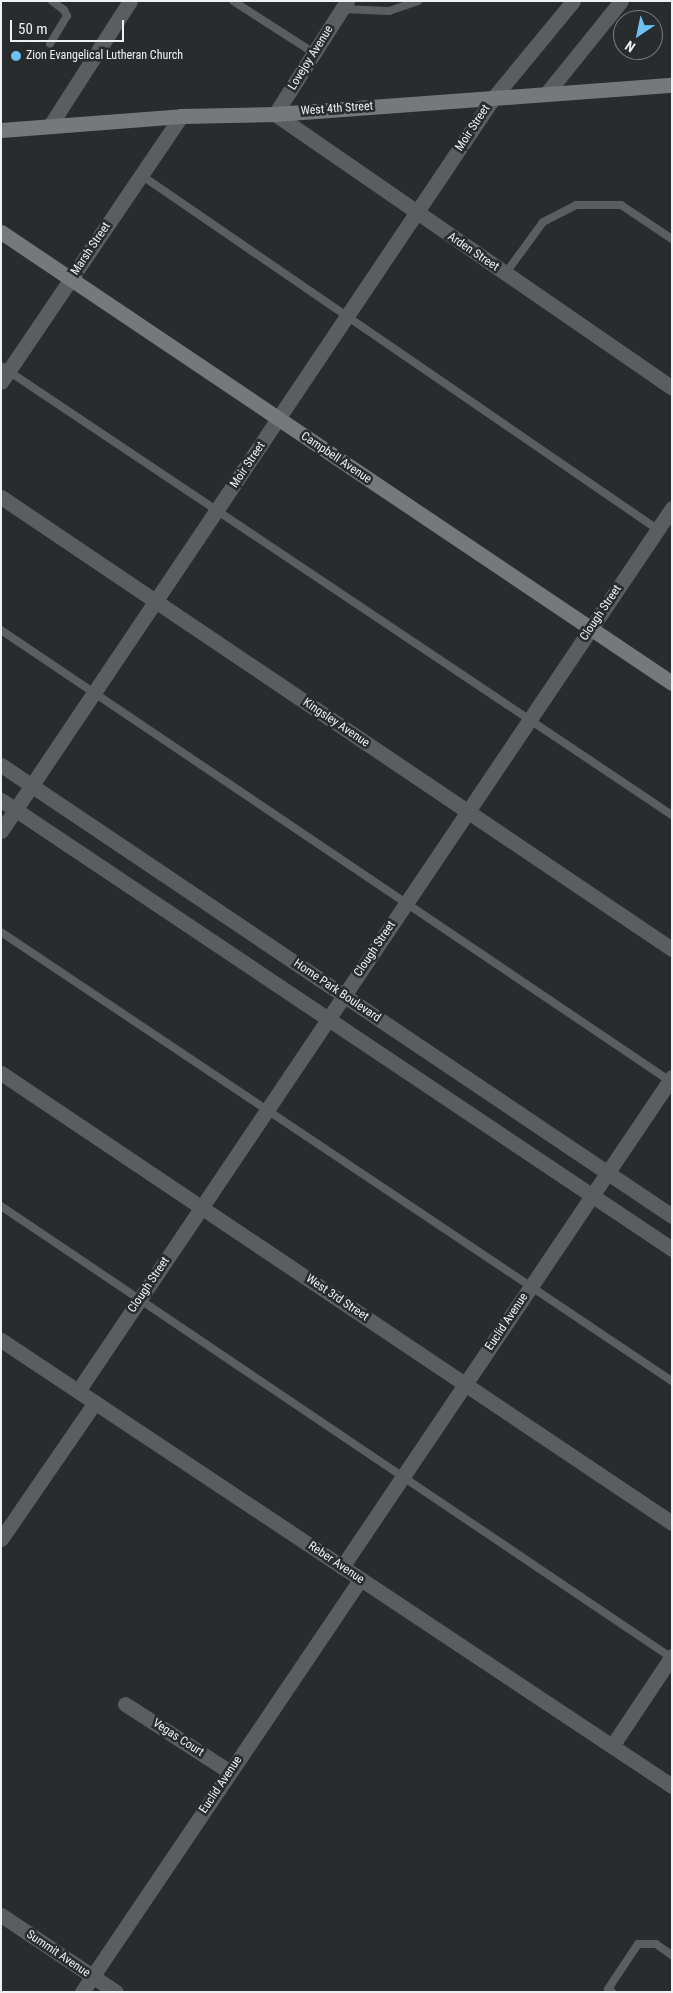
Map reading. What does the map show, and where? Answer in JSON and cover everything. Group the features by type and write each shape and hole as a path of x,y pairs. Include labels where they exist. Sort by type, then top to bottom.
{"main road":[{"name":"West 4th Street","path":"1,130 51,124 180,116 276,114 494,97 670,86"},
{"path":"1,122 51,124"},
{"name":"Campbell Avenue","path":"1,232 672,684"}],"street":[{"path":"51,124 130,1"},
{"name":"Moir Street","path":"1,831 418,214 494,97 573,1"},
{"path":"546,94 621,1"},
{"name":"Lovejoy Avenue","path":"276,114 344,5"},
{"name":"Arden Street","path":"276,114 672,388"},
{"name":"Marsh Street","path":"4,373 71,279 180,116"},
{"name":"Kingsley Avenue","path":"1,497 672,949"},
{"name":"Clough Street","path":"78,1391 672,508"},
{"name":"Home Park Boulevard","path":"1,765 672,1216"},
{"path":"1,800 672,1249"},
{"name":"West 3rd Street","path":"1,1073 672,1523"},
{"name":"Euclid Avenue","path":"342,1567 671,1080"},
{"name":"Reber Avenue","path":"1,1340 672,1786"},
{"path":"1,1539 95,1402"},
{"name":"Euclid Avenue","path":"82,1992 361,1579"},
{"path":"612,1746 671,1657"},
{"name":"Vegas Court","path":"125,1704 230,1772"},
{"name":"Summit Avenue","path":"1,1915 116,1992"}],"lane":[{"path":"50,44 67,16 64,10 52,1"},
{"path":"233,1 314,53"},
{"path":"344,5 389,11 418,1"},
{"path":"141,175 657,529"},
{"path":"505,274 542,222 576,205 621,205 672,239"},
{"path":"4,373 530,718 672,815"},
{"path":"1,630 405,904 671,1080"},
{"path":"1,932 672,1381"},
{"path":"1,1206 671,1657"},
{"path":"612,1992 608,1989 638,1944 656,1944 672,1955"}],"place":[{"name":"Zion Evangelical Lutheran Church","path":"16,56"}]}
